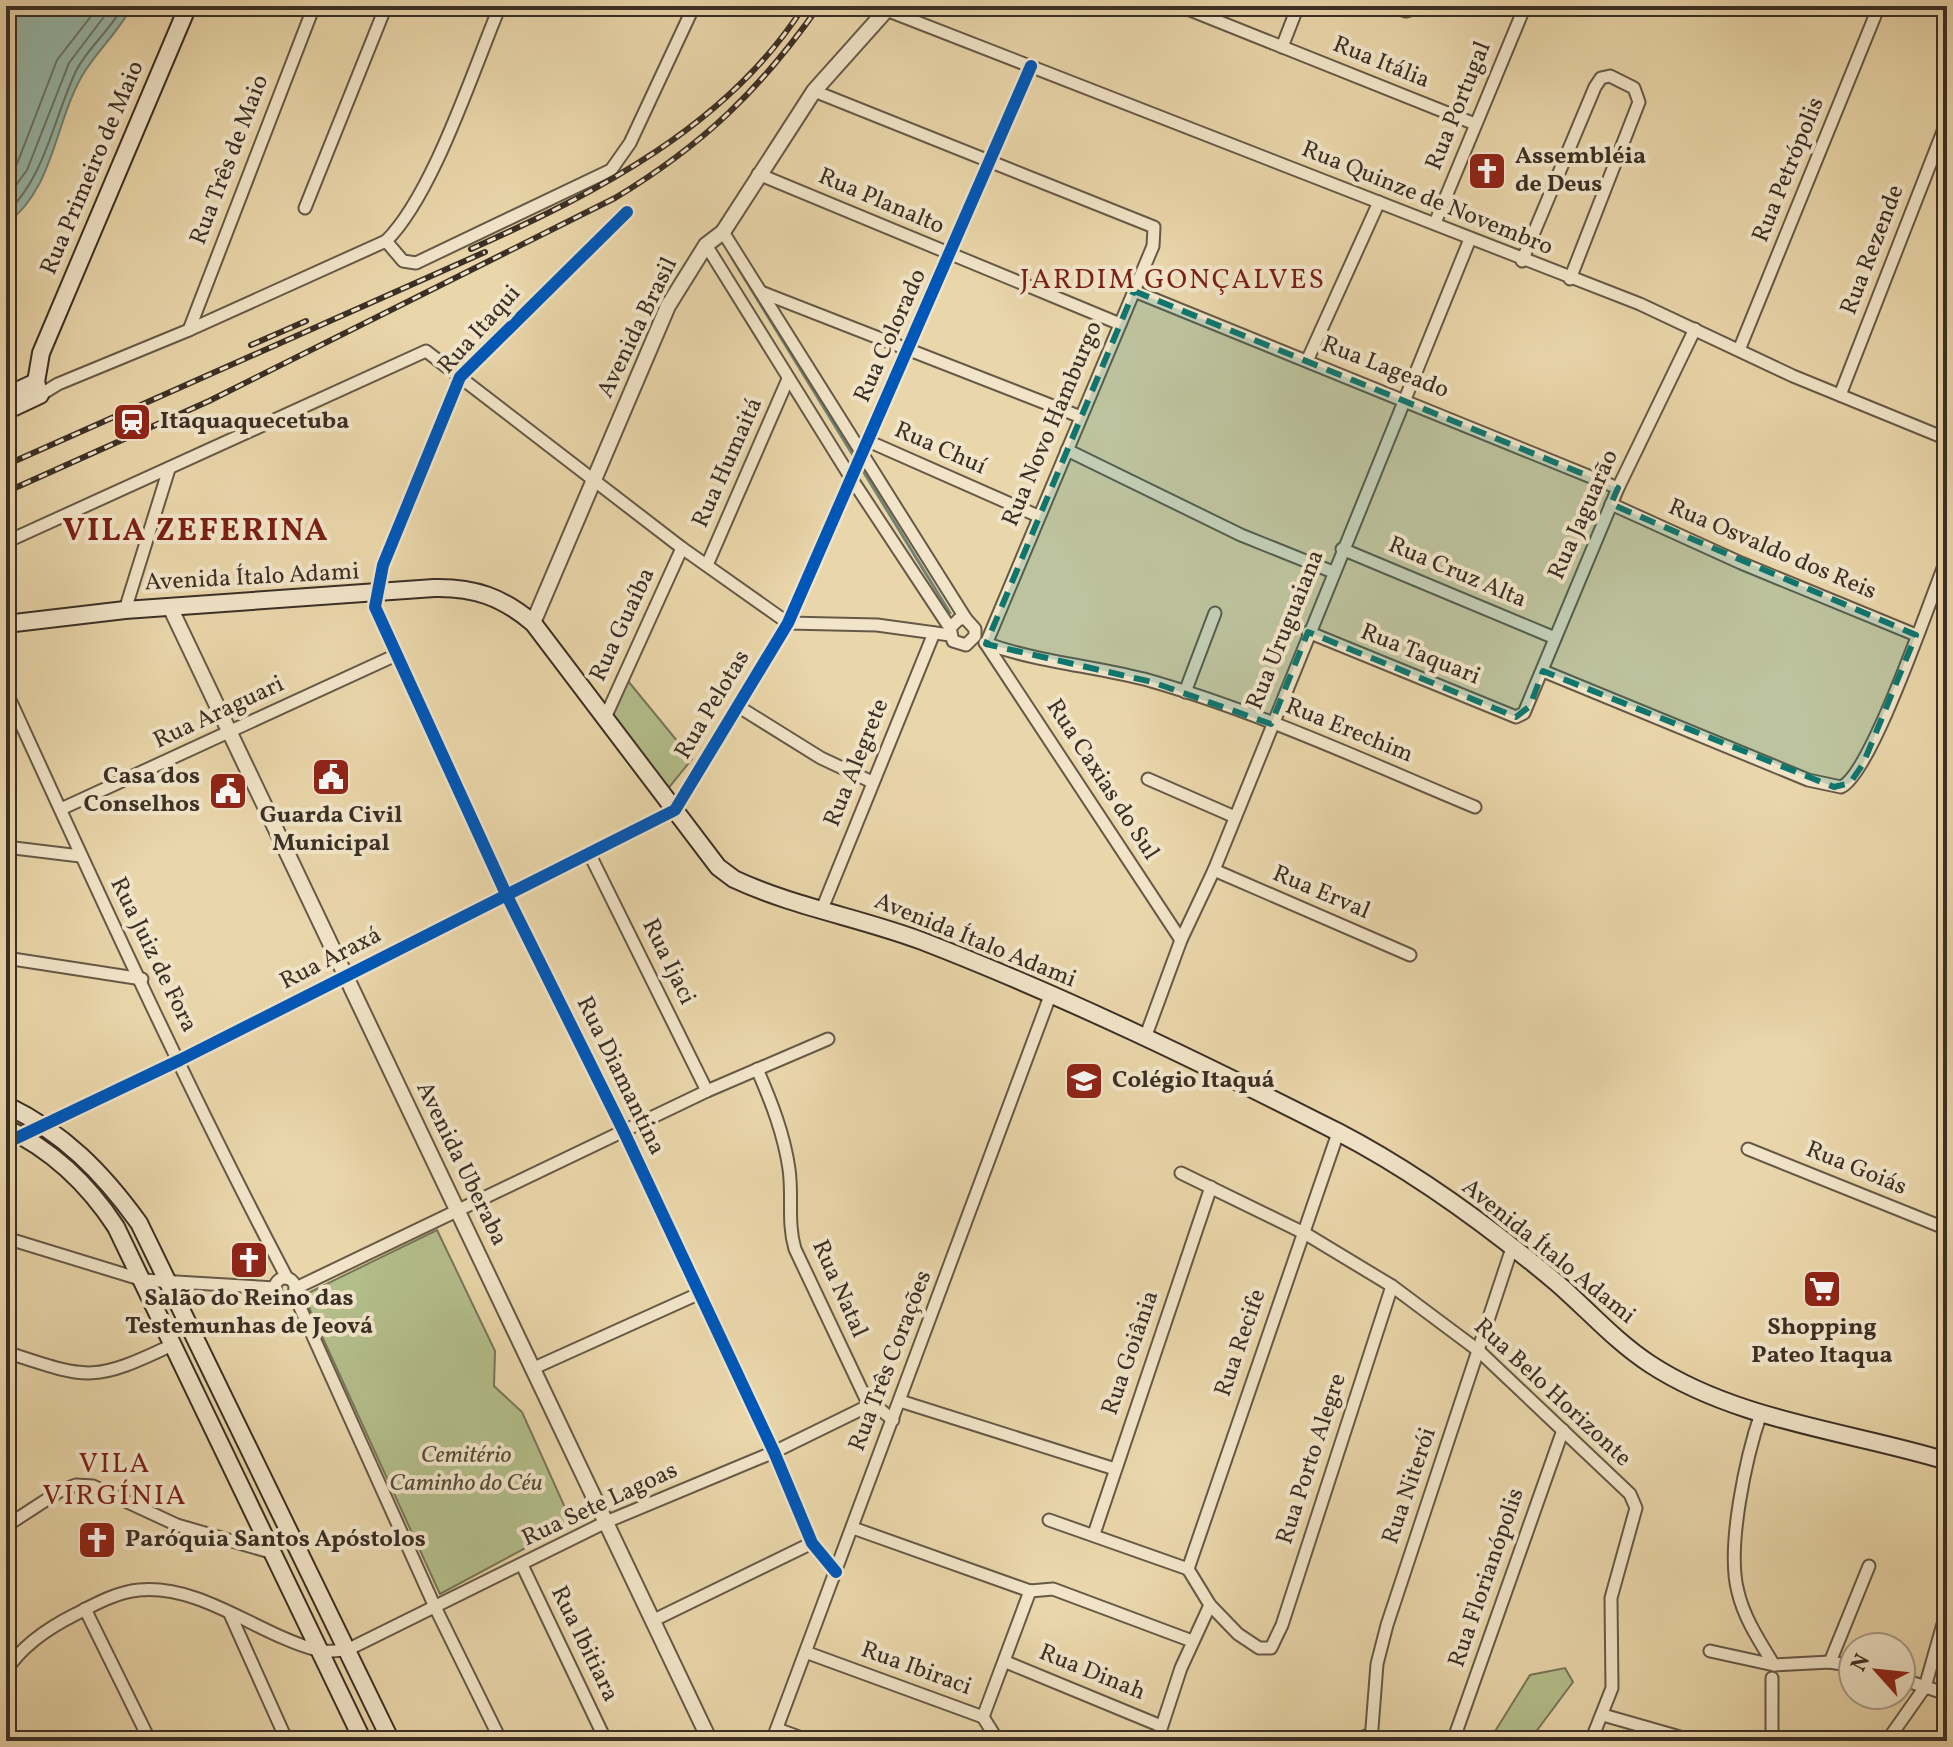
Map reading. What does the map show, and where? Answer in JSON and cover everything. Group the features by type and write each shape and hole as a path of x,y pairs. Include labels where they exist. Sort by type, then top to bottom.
{"main road":[{"name":"Rua Primeiro de Maio","path":"38,389 41,353 188,6"},
{"path":"6,396 38,389"},
{"path":"6,411 38,389"},
{"name":"Avenida Ítalo Adami","path":"6,624 125,610 375,595 434,588 472,589 506,602 533,623 604,720 726,874 744,884 918,940 1145,1038 1338,1133 1434,1192 1512,1248 1650,1363 1692,1387 1761,1413 1947,1461"},
{"path":"6,1105 42,1125 83,1154 139,1223 391,1741"},
{"path":"11,1135 70,1170 116,1227 198,1392 270,1552 363,1741"}],"street":[{"name":"Rua Três de Maio","path":"189,330 314,6"},
{"path":"305,208 386,6"},
{"path":"38,389 58,384 189,330 386,241 409,214 426,182 500,6"},
{"path":"386,241 403,261 416,263 611,170 630,143 694,6"},
{"name":"Rua Itália","path":"1180,6 1199,10 1282,47 1475,124"},
{"path":"1282,47 1298,6"},
{"path":"1390,6 1406,11 1423,6"},
{"name":"Rua Portugal","path":"1435,223 1525,6"},
{"name":"Rua Petrópolis","path":"1739,350 1879,6"},
{"name":"Rua Quinze de Novembro","path":"888,8 1435,223 1695,329 1840,395 1947,439"},
{"name":"Avenida Brasil","path":"533,623 668,306 706,245 723,232 814,91 888,8"},
{"name":"Rua Colorado","path":"788,623 910,350 1031,66"},
{"path":"1522,261 1595,87 1603,77 1610,76 1634,88 1639,102 1570,279"},
{"path":"814,91 990,162"},
{"name":"Rua Rezende","path":"1840,395 1947,121"},
{"name":"Rua Novo Hamburgo","path":"986,644 1155,238 1150,223 990,162"},
{"name":"Rua Planalto","path":"758,174 1120,324"},
{"path":"1307,361 1379,202"},
{"name":"Rua Itaqui","path":"375,595 383,565 460,377 627,212"},
{"path":"723,232 860,457 975,629 974,638"},
{"name":"Rua Uruguaiana","path":"1145,1038 1181,940 1214,870 1470,239"},
{"path":"706,245 950,632"},
{"name":"Rua Lageado","path":"1134,291 1618,488"},
{"path":"761,292 1081,417"},
{"name":"Rua Jaguarão","path":"1516,717 1530,706 1618,488 1695,329"},
{"path":"6,542 426,351 682,548 788,623 877,625 934,633 950,632"},
{"name":"Rua Humaitá","path":"707,565 788,379"},
{"name":"Rua Chuí","path":"868,441 1038,516"},
{"path":"1067,450 1215,523 1333,572"},
{"path":"125,610 169,469"},
{"name":"Rua Osvaldo dos Reis","path":"1611,504 1741,563 1916,635"},
{"name":"Rua Guaíba","path":"604,720 682,548"},
{"name":"Rua Cruz Alta","path":"1342,549 1555,638"},
{"path":"1543,671 1808,780 1834,787 1846,785 1863,764 1947,558"},
{"name":"Rua Diamantina","path":"375,595 375,607 396,655 506,894 624,1132 774,1452 812,1543 836,1572"},
{"name":"Avenida Uberaba","path":"170,607 710,1741"},
{"path":"1185,692 1215,613"},
{"path":"950,632 959,619 966,619"},
{"name":"Rua Pelotas","path":"675,810 788,623"},
{"name":"Rua Erechim","path":"950,632 959,644 966,645 974,638 1033,659 1131,676 1185,692 1475,807"},
{"name":"Rua Taquari","path":"1308,632 1516,717"},
{"name":"Rua Alegrete","path":"822,909 934,633"},
{"name":"Rua Caxias do Sul","path":"986,644 1181,940"},
{"name":"Rua Araguari","path":"61,809 396,655"},
{"name":"Rua Juiz de Fora","path":"6,691 80,856 142,979 225,1160 295,1291"},
{"path":"739,707 809,751 872,782"},
{"path":"1148,779 1235,817"},
{"name":"Rua Araxá","path":"11,1135 42,1125 180,1060 675,810"},
{"path":"6,847 80,856"},
{"name":"Rua Ijaci","path":"589,853 707,1091"},
{"name":"Rua Erval","path":"1214,870 1410,955"},
{"path":"6,958 142,979"},
{"name":"Rua Três Corações","path":"775,1735 1050,996"},
{"path":"275,1288 282,1298 707,1091 828,1039"},
{"name":"Rua Natal","path":"757,1069 774,1107 785,1152 789,1171 789,1223 795,1249 855,1377 872,1404 893,1420"},
{"name":"Rua Recife","path":"1188,1569 1338,1133"},
{"name":"Rua Goiás","path":"1748,1149 1947,1229"},
{"name":"Rua Belo Horizonte","path":"1181,1173 1302,1232 1392,1286 1479,1351 1627,1491 1636,1508 1611,1598 1614,1663 1603,1715 1591,1741"},
{"name":"Rua Goiânia","path":"1094,1534 1211,1187"},
{"path":"6,1238 143,1280 275,1288"},
{"name":"Rua Niterói","path":"1371,1737 1377,1664 1387,1625 1512,1248"},
{"path":"275,1288 280,1279 287,1278"},
{"name":"Rua Porto Alegre","path":"1210,1605 1251,1644 1267,1649 1274,1646 1392,1286"},
{"path":"295,1291 435,1607 501,1741"},
{"path":"534,1368 698,1294"},
{"path":"6,1352 85,1375 106,1374 172,1345"},
{"path":"900,1401 1115,1469"},
{"name":"Rua Sete Lagoas","path":"347,1650 606,1522 774,1452 872,1404"},
{"path":"1761,1413 1744,1479 1735,1577 1742,1605 1774,1665"},
{"name":"Rua Florianópolis","path":"1453,1741 1563,1430"},
{"path":"6,1526 60,1491 76,1485 93,1486 177,1525 270,1552"},
{"path":"1049,1520 1188,1569 1210,1605 1192,1641 1157,1741"},
{"path":"853,1528 1030,1591 1053,1589 1192,1641"},
{"path":"652,1621 812,1543"},
{"name":"Rua Ibitiara","path":"522,1565 606,1741"},
{"path":"1830,1662 1869,1566"},
{"path":"6,1671 28,1646 55,1625 85,1609 120,1594 160,1590 230,1614 319,1651 347,1650"},
{"path":"983,1717 1030,1591"},
{"path":"85,1609 150,1741"},
{"path":"1887,1741 1925,1687 1947,1610"},
{"path":"230,1614 287,1741"},
{"path":"1710,1651 1774,1665 1837,1663"},
{"name":"Rua Ibiraci","path":"808,1653 983,1717 998,1741"},
{"name":"Rua Dinah","path":"1006,1662 1161,1726"},
{"path":"1772,1678 1772,1741"},
{"path":"1917,1684 1947,1694"},
{"path":"1603,1715 1694,1741"},
{"path":"6,1728 14,1741"},
{"path":"775,1735 810,1741"},
{"path":"1354,1741 1371,1737"}],"highlighted area":[{"path":"1134,291 1618,488 1611,504 1916,635 1863,764 1850,783 1834,787 1543,671 1530,706 1516,717 1308,632 1271,724 1152,682 986,644"}],"green space":[{"path":"628,681 692,759 667,790 611,720"},
{"name":"Cemitério Caminho do Céu","path":"437,1230 495,1351 494,1386 522,1412 572,1523 440,1594 310,1310 306,1294"},
{"path":"1565,1668 1573,1682 1529,1741 1489,1741 1530,1675"}],"water":[{"path":"6,6 132,6 75,90 35,191 6,224"}],"waterway":[{"path":"732,258 856,460"},
{"path":"860,466 950,613"}],"railway":[{"path":"471,249 565,204 656,152 737,87 773,49 804,6"},
{"path":"6,492 209,401 615,198 676,157 728,114 775,64 819,6"},
{"path":"6,465 485,252"},
{"path":"251,345 306,321"}],"cycle path":[{"path":"6,1143 180,1060 675,810 788,623 1031,66"},
{"path":"627,212 460,377 383,565 375,607 506,894 624,1132 774,1452 812,1543 836,1572"}],"place":[{"name":"Assembléia de Deus","path":"1487,171"},
{"name":"Itaquaquecetuba","path":"132,422"},
{"name":"Guarda Civil Municipal","path":"331,777"},
{"name":"Casa dos Conselhos","path":"228,791"},
{"name":"Colégio Itaquá","path":"1084,1081"},
{"name":"Salão do Reino das Testemunhas de Jeová","path":"249,1260"},
{"name":"Shopping Pateo Itaqua","path":"1822,1289"},
{"name":"Paróquia Santos Apóstolos","path":"97,1540"}],"district":[{"name":"JARDIM GONÇALVES","path":"1173,280"},
{"name":"VILA ZEFERINA","path":"196,532"},
{"name":"VILA VIRGÍNIA","path":"115,1480"}]}
